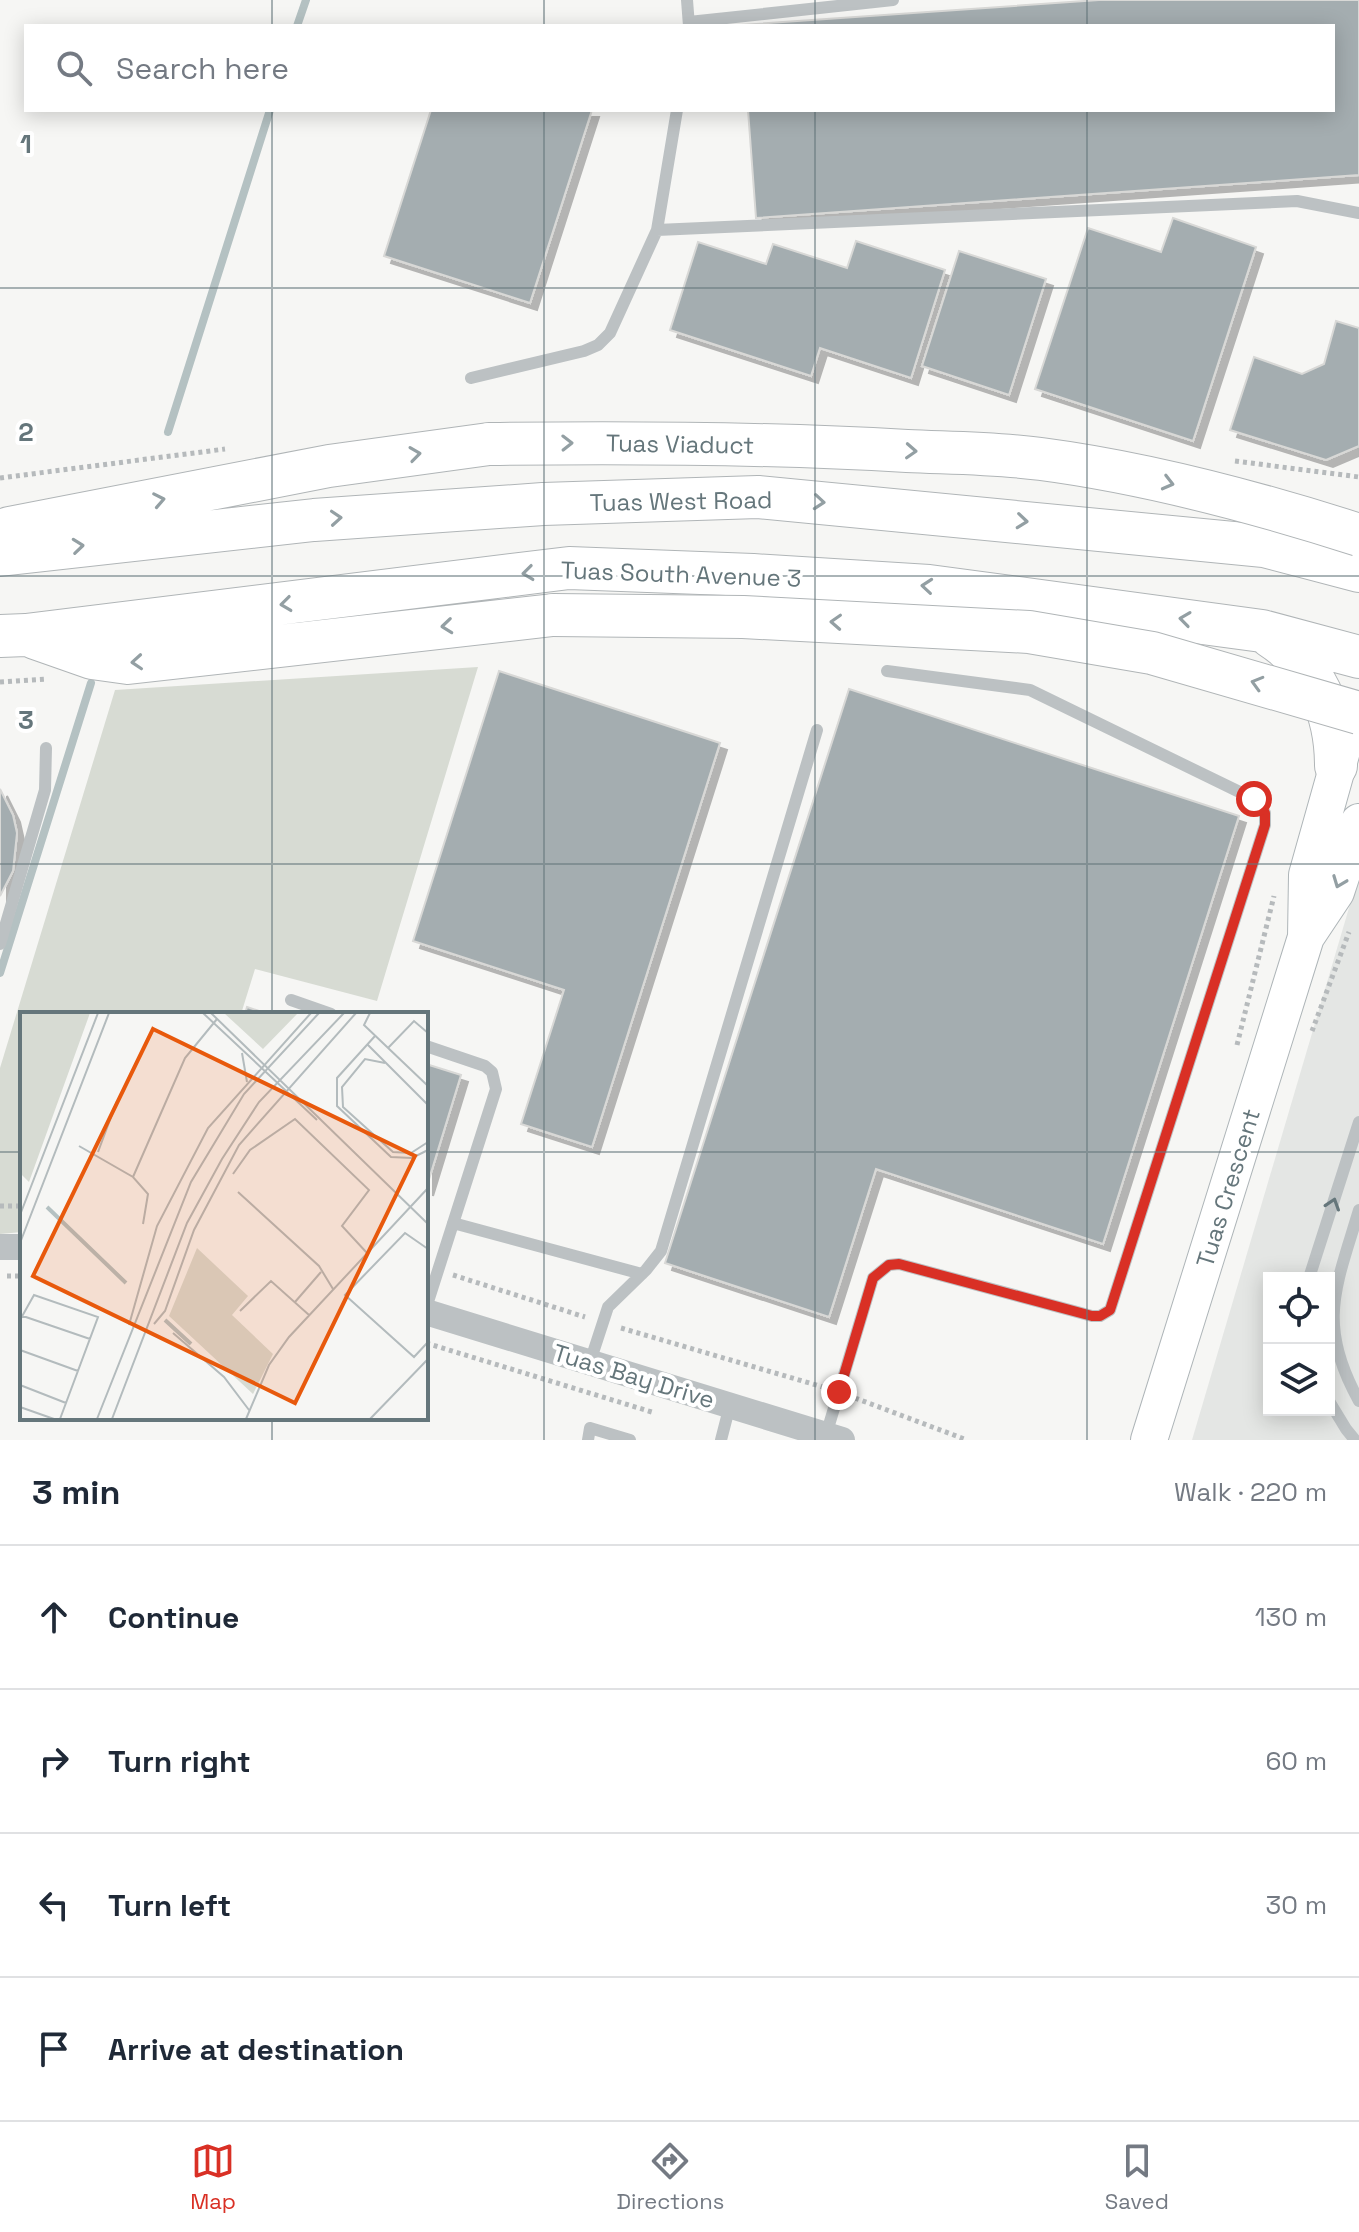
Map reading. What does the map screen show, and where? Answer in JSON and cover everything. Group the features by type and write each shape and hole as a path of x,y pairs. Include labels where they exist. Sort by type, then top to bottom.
{"main road":[{"name":"Tuas Viaduct","path":"0,530 329,466 489,444 663,441 1038,458 1136,475 1302,517 1359,535"},
{"name":"Tuas West Road","path":"0,555 314,520 543,504 758,497 1264,546 1359,571"},
{"path":"1264,546 1310,538 1359,518"},
{"name":"Tuas South Avenue 3","path":"13,635 569,568 929,586 1262,631 1359,657"},
{"path":"13,635 61,664 92,658 128,663 553,615 743,617 1029,632 1152,653 1359,713"},
{"path":"1262,631 1294,655 1319,687 1333,725 1336,766"}],"street":[{"name":"Tuas Crescent","path":"1306,937 1307,875 1336,766 1359,696"},
{"name":"Tuas Crescent","path":"1149,1440 1306,937 1336,892 1359,822"},
{"name":"Tuas Bay Drive","path":"428,1311 834,1438"}],"lane":[{"path":"687,0 689,24 893,0"},
{"path":"471,378 584,351 598,345 610,333 657,230 677,112"},
{"path":"657,230 1297,201 1359,213"},
{"path":"834,1438 839,1392 873,1278 889,1265 899,1264 1092,1316 1100,1316 1110,1310 1265,825 1265,813 1254,799 1030,690 887,671"},
{"path":"590,1362 608,1307 661,1251 817,730"},
{"path":"0,944 45,790 46,748"},
{"path":"291,1000 325,1012"},
{"path":"428,1047 485,1066 492,1072 496,1089 428,1303"},
{"path":"1311,1272 1359,1122"},
{"path":"1359,1210 1334,1292 1333,1334 1347,1379 1359,1401"},
{"path":"453,1223 642,1274"},
{"path":"721,1440 730,1405"},
{"path":"1335,1411 1355,1440"},
{"path":"588,1440 590,1428 630,1440"}],"path":[{"path":"0,682 61,664"},
{"path":"1234,1055 1275,890"},
{"path":"438,1270 602,1323 839,1392 967,1440"},
{"path":"428,1344 665,1416"}],"shaded area":[{"path":"478,667 377,1001 255,969 242,1012 20,1012 20,1232 0,1234 0,1068 115,690"},
{"path":"1359,874 1359,1440 1192,1440"}],"building":[{"path":"1099,0 1359,0 1359,175 756,218 748,112 1335,112 1335,24 755,24"},
{"path":"430,112 591,112 530,303 384,256"},
{"path":"1173,218 1256,247 1193,441 1035,389 1088,228 1161,252"},
{"path":"856,241 945,270 911,378 820,348 811,376 670,330 698,242 766,264 773,244 847,268"},
{"path":"959,251 1046,279 1009,395 922,366"},
{"path":"1336,321 1359,328 1359,446 1326,460 1230,430 1254,357 1302,374 1324,364"},
{"path":"499,671 720,743 592,1147 521,1124 564,990 413,941"},
{"path":"849,689 1239,816 1103,1244 876,1169 829,1317 665,1263"},
{"path":"0,789 13,815 17,833 13,871 0,896"},
{"path":"247,1007 262,1012 246,1012"},
{"path":"428,1065 461,1075 428,1182"}],"waterway":[{"path":"298,24 306,0"},
{"path":"168,432 269,112"},
{"path":"0,973 91,683"}],"route":[{"path":"839,1392 873,1278 889,1265 899,1264 1092,1316 1100,1316 1110,1310 1265,825 1265,813 1254,799"}]}
